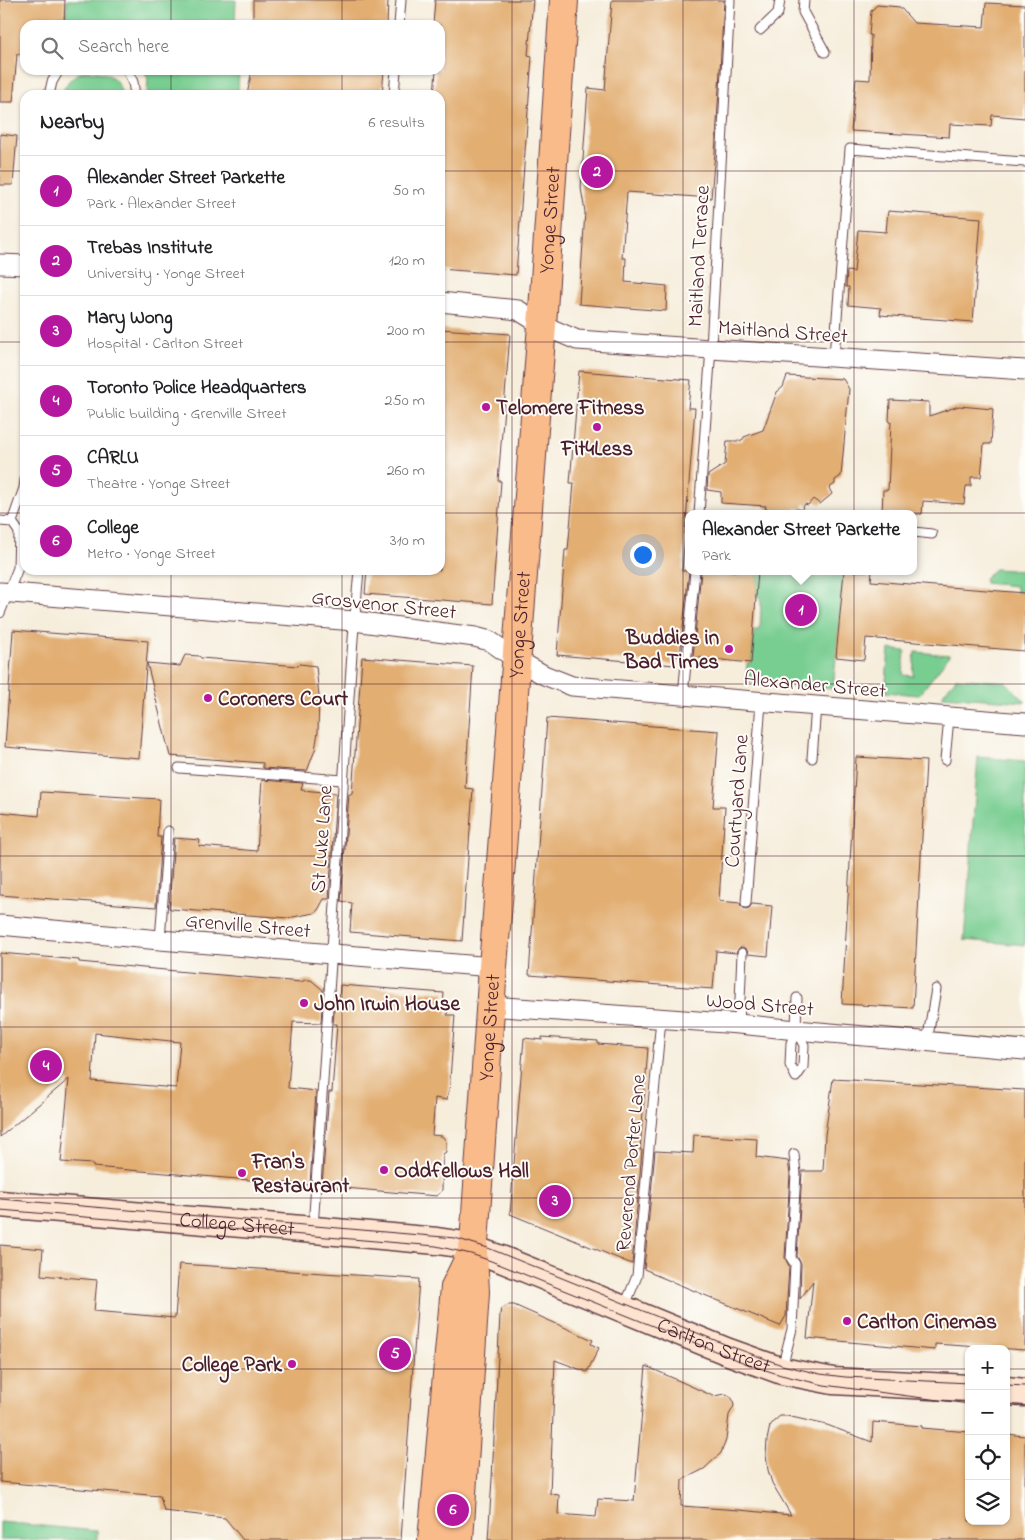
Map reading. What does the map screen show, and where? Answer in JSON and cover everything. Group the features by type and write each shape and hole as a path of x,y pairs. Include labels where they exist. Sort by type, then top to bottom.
{"main road":[{"name":"Yonge Street","path":"432,1540 455,1287 472,1254 473,1248 542,325 564,0"},
{"name":"College Street","path":"0,1204 437,1241 473,1248"},
{"name":"Yonge Street","path":"459,1540 476,1292 473,1248"},
{"name":"Carlton Street","path":"473,1248 623,1311 782,1371 833,1381 965,1388"},
{"path":"1010,1390 1025,1392"}],"street":[{"path":"0,264 20,266"},
{"name":"Maitland Street","path":"445,303 518,310 542,325 577,340 1025,370"},
{"name":"Grosvenor Street","path":"4,592 354,621 475,637 490,641 516,660"},
{"name":"Alexander Street","path":"516,660 572,686 1025,723"},
{"name":"Grenville Street","path":"0,925 493,967"},
{"name":"Wood Street","path":"490,1006 739,1024 1025,1050"}],"lane":[{"path":"399,20 401,0"},
{"name":"Maitland Terrace","path":"700,510 730,0"},
{"path":"760,30 778,13 780,0"},
{"path":"804,0 803,12 825,52"},
{"path":"50,90 56,75"},
{"path":"130,75 134,90"},
{"path":"394,90 396,75"},
{"path":"834,357 850,149 1025,162"},
{"path":"12,522 20,499"},
{"path":"0,521 12,522"},
{"path":"0,613 4,592 18,568 19,532 12,522"},
{"path":"917,532 932,534"},
{"name":"St Luke Lane","path":"314,1230 331,954 359,575"},
{"path":"683,696 694,575"},
{"name":"Courtyard Lane","path":"746,903 761,702"},
{"path":"812,758 816,706"},
{"path":"945,760 949,718"},
{"path":"179,768 343,780"},
{"path":"160,940 168,831"},
{"path":"739,1024 742,954"},
{"path":"927,1042 936,990"},
{"path":"796,1030 797,998"},
{"name":"Reverend Porter Lane","path":"623,1311 637,1276 661,1019"},
{"path":"782,1371 792,1329 795,1264 791,1258 796,1174 794,1154"}],"green space":[{"path":"67,0 236,0 235,20 65,20"},
{"path":"77,75 108,75 114,79 121,90 64,90 71,79"},
{"path":"146,75 239,75 238,90 147,90"},
{"path":"995,569 1025,571 1025,593 1016,593 1016,586 985,583 984,578"},
{"path":"758,575 844,575 833,689 746,682 747,663 751,663 754,630 760,630 761,603 759,596 756,596"},
{"path":"889,649 905,651 903,675 913,676 915,652 950,655 919,695 885,692"},
{"path":"956,678 1006,682 1025,702 943,696"},
{"path":"978,757 1025,761 1025,945 964,940"},
{"path":"0,1522 97,1531 97,1540 0,1540"}],"building":[{"path":"0,0 65,0 64,20 20,20 20,54 17,54 13,102 0,102"},
{"path":"253,0 388,0 387,20 253,20"},
{"path":"435,0 533,0 528,55 532,56 516,275 445,269 445,90 434,90 436,75 445,75 445,20 433,20"},
{"path":"612,0 724,0 711,198 627,192 622,258 626,258 625,282 667,286 666,311 579,304 585,212 581,188 588,88 605,90"},
{"path":"986,3 1025,5 1025,118 992,115 991,126 950,124 949,137 851,131 856,79 870,80 871,35 869,35 871,11 877,5 900,7 914,23 984,27"},
{"path":"251,75 384,75 382,90 248,90"},
{"path":"0,134 17,136 13,185 0,185"},
{"path":"888,211 981,218 973,322 880,315 881,308 848,305 849,287 846,287 847,271 854,272 858,230 886,232"},
{"path":"445,329 510,334 498,481 501,481 492,604 365,594 367,575 445,575"},
{"path":"579,371 691,380 688,408 695,408 687,510 685,510 682,571 685,571 685,575 689,575 680,656 676,656 675,665 557,655 565,550 568,550 574,483 570,483"},
{"path":"787,376 843,379 849,389 841,476 829,488 832,494 820,504 813,499 808,505 805,504 801,510 796,508 796,510 775,510 765,509 766,506 721,503 721,492 707,490 708,475 725,464 727,441 742,441 744,437 763,430 777,392 783,387"},
{"path":"890,400 929,402 929,416 959,406 993,409 991,444 984,444 981,477 971,477 971,486 966,486 964,504 923,501 922,514 917,514 917,510 882,510 883,490 888,490 891,422 889,422"},
{"path":"701,575 758,575 751,663 693,657"},
{"path":"844,575 872,575 871,581 1025,593 1025,651 866,638 864,660 836,657"},
{"path":"13,630 148,641 139,758 5,747"},
{"path":"185,655 199,656 201,658 316,666 319,697 318,732 315,750 307,771 263,768 263,763 170,756 147,663 180,666"},
{"path":"362,657 473,666 465,788 473,789 462,941 350,932 352,903 341,901 349,794 352,794"},
{"path":"547,718 719,731 713,807 725,807 719,901 740,903 745,909 749,908 752,904 772,906 768,956 748,954 747,950 743,947 739,948 736,953 716,951 713,989 529,975"},
{"path":"856,757 926,761 913,1008 842,1004"},
{"path":"262,780 303,783 301,790 336,793 329,899 324,899 318,910 314,913 288,918 169,908 174,838 200,840 199,846 257,851"},
{"path":"41,792 159,799 157,837 161,837 156,907 0,895 0,812 39,816"},
{"path":"0,953 301,982 311,980 323,990 321,1023 293,1022 288,1088 316,1091 310,1185 93,1167 93,1164 61,1162 69,1079 0,1137","holes":["95,1033 180,1042 176,1088 92,1081"]},
{"path":"340,985 444,993 443,1006 448,1006 447,1015 455,1015 449,1092 447,1100 435,1098 432,1135 442,1136 446,1141 446,1152 443,1154 442,1190 437,1196 322,1186 329,1092 332,1092 337,1024 333,1024 335,999 339,1003"},
{"path":"542,1037 598,1041 598,1044 648,1048 640,1150 642,1150 632,1264 510,1214 524,1038 542,1040"},
{"path":"833,1079 1025,1090 1025,1350 1010,1349 1010,1345 965,1346 935,1344 935,1350 807,1338 813,1281 800,1299 801,1264 797,1256 802,1171 823,1171 825,1135"},
{"path":"694,1135 757,1139 756,1157 788,1161 790,1174 785,1258 789,1266 786,1316 780,1326 644,1269 655,1151 693,1153"},
{"name":"College Park","path":"0,1245 43,1249 41,1275 97,1280 94,1311 175,1318 179,1264 419,1279 401,1540 243,1540 225,1518 164,1511 160,1496 0,1482"},
{"path":"508,1305 514,1305 593,1340 591,1344 599,1348 587,1372 555,1360 550,1494 559,1495 558,1514 596,1517 598,1499 634,1501 646,1366 713,1396 726,1394 733,1400 734,1406 729,1415 726,1440 721,1453 704,1469 682,1480 681,1506 791,1515 772,1483 766,1455 770,1426 780,1416 787,1416 827,1425 872,1442 873,1422 965,1432 965,1525 1010,1525 1010,1434 1025,1436 1025,1540 488,1540 501,1309"}],"tram line":[{"path":"0,1199 455,1238 488,1248 727,1345 782,1365 820,1374 845,1377 965,1383"},
{"path":"0,1210 436,1246 491,1261 750,1365 781,1375 824,1385 965,1403"},
{"path":"1010,1385 1025,1386"},
{"path":"1010,1406 1025,1407"}],"place":[{"name":"Trebas Institute","path":"597,172"},
{"name":"Telomere Fitness","path":"486,407"},
{"name":"Fit4Less","path":"597,427"},
{"name":"Alexander Street Parkette","path":"801,610"},
{"name":"Buddies in Bad Times","path":"729,649"},
{"name":"Coroners Court","path":"208,698"},
{"name":"John Irwin House","path":"304,1003"},
{"name":"Toronto Police Headquarters","path":"46,1066"},
{"name":"Oddfellows Hall","path":"384,1170"},
{"name":"Fran's Restaurant","path":"242,1173"},
{"name":"Mary Wong","path":"555,1201"},
{"name":"Carlton Cinemas","path":"847,1321"},
{"name":"CARLU","path":"395,1354"},
{"name":"College Park","path":"292,1364"},
{"name":"College","path":"453,1510"}]}
